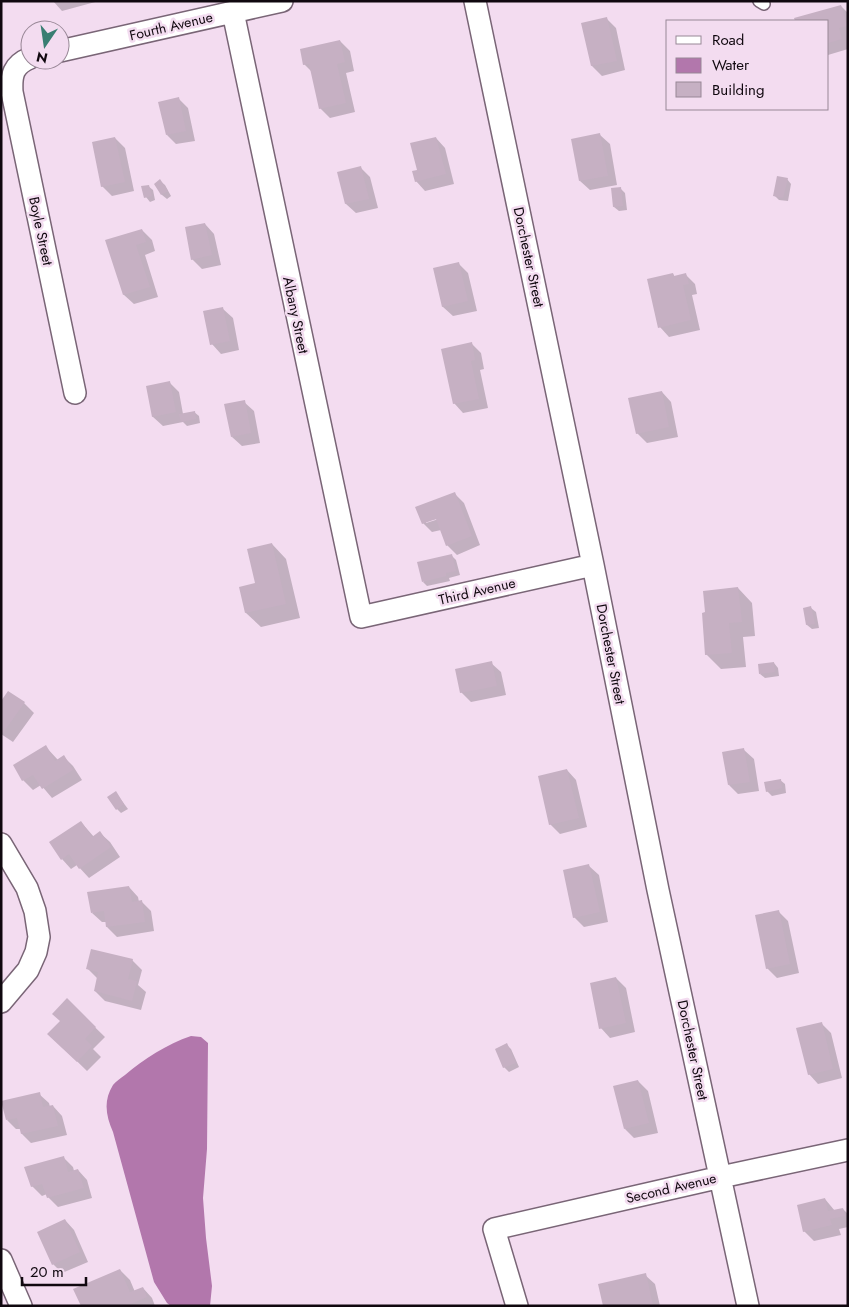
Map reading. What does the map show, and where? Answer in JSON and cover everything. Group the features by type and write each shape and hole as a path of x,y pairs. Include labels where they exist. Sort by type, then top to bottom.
{"street":[{"name":"Fourth Avenue","path":"70,50 282,1"},
{"name":"Dorchester Street","path":"476,1 593,565 658,890 748,1306"},
{"name":"Albany Street","path":"233,12 361,617"},
{"name":"Boyle Street","path":"20,68 12,84 12,92 75,393"},
{"name":"Third Avenue","path":"361,617 593,565"},
{"path":"1,844 27,888 35,911 39,937 36,952 28,970 1,1002"},
{"name":"Second Avenue","path":"517,1306 494,1229 720,1177 848,1150"},
{"path":"1,1260 21,1306"}],"water":[{"path":"191,1036 201,1037 208,1043 207,1149 203,1198 212,1286 210,1306 171,1306 167,1303 154,1282 109,1120 107,1103 113,1085 140,1063 173,1043"}],"building":[{"path":"841,5 847,26 839,28 842,39 829,43 829,20 795,20 794,18"},
{"path":"607,17 617,61 591,66 581,23"},
{"path":"340,40 345,62 337,64 346,103 319,109 309,64 303,65 300,49"},
{"path":"179,97 186,131 166,135 158,102"},
{"path":"600,133 608,176 579,181 571,139"},
{"path":"115,137 125,182 101,187 92,142"},
{"path":"436,137 446,174 415,182 412,171 417,170 410,143"},
{"path":"361,166 369,199 345,204 337,172"},
{"path":"777,176 788,178 783,198 773,196"},
{"path":"160,179 168,191 161,195 154,184"},
{"path":"149,185 152,196 144,198 141,186"},
{"path":"621,187 623,206 613,207 611,188"},
{"path":"205,223 212,255 191,260 185,227"},
{"path":"142,229 146,242 136,245 150,287 123,295 105,240"},
{"path":"459,262 468,301 442,307 433,268"},
{"path":"673,273 674,276 686,273 689,284 683,285 691,320 658,328 647,279"},
{"path":"223,307 230,341 210,345 203,311"},
{"path":"472,342 475,360 471,361 479,399 453,404 441,349"},
{"path":"170,381 176,412 152,417 146,386"},
{"path":"662,391 669,427 636,434 628,398"},
{"path":"245,400 251,433 231,437 224,404"},
{"path":"195,411 196,419 181,422 179,414"},
{"path":"455,492 472,536 446,546 436,519 422,524 415,507"},
{"path":"272,543 286,604 245,613 239,587 255,583 247,549"},
{"path":"452,554 456,571 446,573 446,576 422,582 417,562"},
{"path":"738,587 742,622 729,623 732,653 705,655 702,613 705,612 703,591"},
{"path":"811,606 815,624 806,625 803,608"},
{"path":"492,661 497,686 460,693 455,669"},
{"path":"774,662 775,672 759,674 758,664"},
{"path":"8,691 25,702 3,733 1,732 1,701"},
{"path":"46,745 55,761 64,755 73,770 42,789 33,775 22,781 13,765"},
{"path":"744,748 750,782 728,785 722,752"},
{"path":"567,769 579,818 549,825 538,776"},
{"path":"781,779 782,788 766,792 764,782"},
{"path":"116,791 124,804 116,810 107,797"},
{"path":"81,821 92,837 100,831 111,847 79,869 69,854 61,860 49,842"},
{"path":"589,864 600,912 573,918 563,870"},
{"path":"129,886 132,902 142,900 145,922 106,927 104,911 91,913 87,892"},
{"path":"779,910 790,964 766,969 755,915"},
{"path":"91,949 133,959 128,979 137,981 132,1001 94,991 98,972 86,969"},
{"path":"616,977 626,1023 599,1029 590,983"},
{"path":"67,998 96,1027 85,1039 92,1046 77,1062 47,1034 60,1021 52,1014"},
{"path":"822,1022 833,1069 808,1075 796,1028"},
{"path":"507,1043 516,1063 503,1068 495,1049"},
{"path":"638,1080 649,1123 624,1129 613,1086"},
{"path":"40,1092 43,1107 53,1105 58,1126 21,1134 17,1118 6,1120 1,1101"},
{"path":"64,1156 68,1172 78,1169 84,1188 47,1198 42,1184 31,1187 24,1167"},
{"path":"825,1198 828,1211 843,1208 845,1216 830,1219 832,1225 803,1232 797,1205"},
{"path":"65,1219 80,1252 52,1265 37,1232"},
{"path":"120,1269 130,1292 143,1287 147,1297 126,1306 95,1306 94,1304 81,1306 73,1289"},
{"path":"646,1273 653,1306 603,1306 598,1284"}]}
